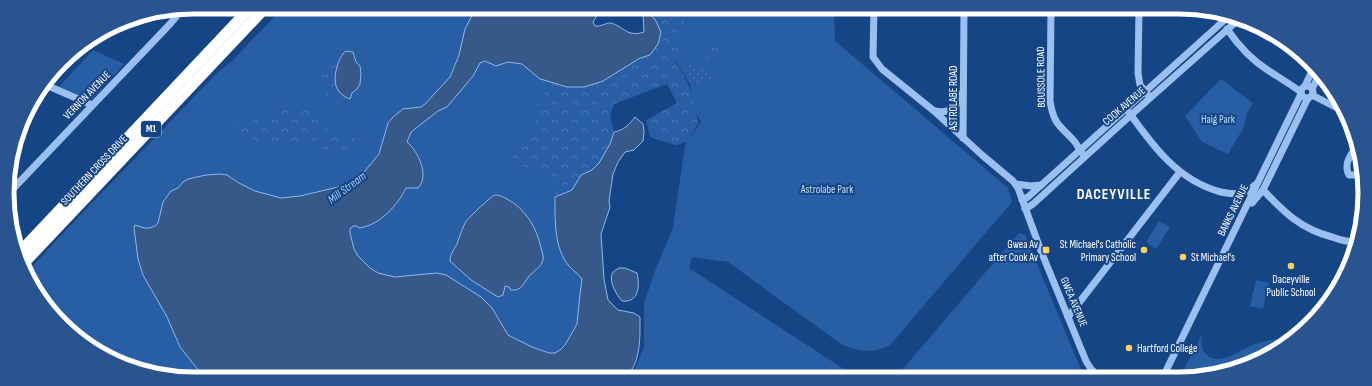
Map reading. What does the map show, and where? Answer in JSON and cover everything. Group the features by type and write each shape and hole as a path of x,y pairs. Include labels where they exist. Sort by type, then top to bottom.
{"highway":[{"name":"SOUTHERN CROSS DRIVE","path":"26,258 31,248 245,14"},
{"name":"SOUTHERN CROSS DRIVE","path":"23,251 31,248 259,14"}],"street":[{"path":"874,14 873,57 882,69 934,111 964,138"},
{"name":"ASTROLABE ROAD","path":"964,14 964,138 1016,184 1025,209"},
{"name":"BOUSSOLE ROAD","path":"1051,14 1050,101 1052,111 1057,124 1076,143 1085,156"},
{"path":"1139,14 1138,73 1140,85 1150,98"},
{"name":"VERNON AVENUE","path":"14,188 170,24 176,15"},
{"name":"COOK AVENUE","path":"1025,209 1033,204 1085,156 1129,112 1145,92 1225,20"},
{"name":"COOK AVENUE","path":"1022,200 1028,197 1080,150 1129,112 1150,98 1235,23"},
{"path":"1228,29 1236,41 1260,64 1287,81 1336,108"},
{"name":"BANKS AVENUE","path":"1169,372 1250,207 1262,190 1313,74"},
{"name":"BANKS AVENUE","path":"1165,372 1259,181 1306,91 1316,78"},
{"path":"934,111 942,112 955,107 961,99 964,85"},
{"path":"49,86 92,105"},
{"path":"1129,112 1159,153 1180,172 1202,185 1228,193 1244,193 1259,181"},
{"path":"1353,152 1348,161 1346,170 1349,175 1355,175 1357,173"},
{"path":"1068,317 1180,172"},
{"path":"1016,184 1031,186 1041,185"},
{"path":"1262,190 1299,224 1316,233 1351,242"},
{"name":"GWEA AVENUE","path":"1025,209 1086,361 1094,372"}],"green space":[{"path":"277,14 504,14 550,68 560,170 589,275 584,319 559,365 349,372 181,372 158,369 135,363 114,354 84,335 66,320 44,292 31,268 218,72 233,60"},
{"path":"649,14 686,14 681,42 675,62 687,81 693,97 698,123 688,142 675,145 650,137 646,120 677,103 667,84 614,104 610,115 614,132 610,144 599,163 592,170 581,175 572,190 555,197 556,189 553,182 523,167 510,154 523,144 532,140 538,98 545,92 543,83 547,81 567,87 603,81 640,58 650,55 660,39"},
{"name":"Astrolabe Park","path":"666,14 834,14 835,41 1008,188 1012,202 891,344 872,351 853,349 841,344 728,262 692,257 689,268 848,372 634,372 644,347 644,303 655,271 673,228 685,145 701,122 694,110 690,84 677,64 669,41"},
{"path":"708,14 731,14 711,20"},
{"path":"717,44 724,50 719,55 717,60 708,62 705,59 706,53 710,55 711,48"},
{"path":"93,50 124,64 91,100 59,87"},
{"path":"342,54 334,76 336,86 351,96 360,84 364,85 357,98 341,105 325,94 323,90 322,66 333,55"},
{"path":"690,64 693,68 698,69 705,65 712,78 698,83 692,83 687,72 683,68"},
{"name":"Haig Park","path":"1221,79 1253,103 1247,113 1244,127 1228,154 1202,142 1185,116"},
{"path":"278,103 293,104 294,107 307,111 321,120 331,120 339,130 348,132 355,136 353,144 348,150 342,152 340,151 340,153 328,159 326,158 322,148 326,131 320,127 316,146 306,147 293,145 291,140 289,140 286,145 256,142 237,129 235,121 248,123 266,115"},
{"path":"1159,221 1170,227 1156,249 1146,242"},
{"path":"1019,233 1025,235 1082,372 900,372"},
{"path":"1256,280 1269,283 1263,309 1250,306"},
{"path":"1202,335 1201,344 1203,351 1210,357 1216,359 1223,359 1255,344 1284,338 1258,354 1237,363 1214,369 1191,372 1185,372 1185,367"}],"water":[{"name":"Mill Stream","path":"473,14 598,14 593,22 595,26 610,23 629,32 638,33 644,32 643,14 649,14 655,19 661,32 658,44 650,55 640,58 603,81 584,87 567,87 540,79 522,64 508,62 496,66 485,61 480,63 473,76 447,107 438,111 411,132 407,142 415,151 423,171 423,177 418,188 406,188 393,208 381,219 359,228 357,226 353,226 350,229 350,233 354,249 358,256 370,268 378,273 395,277 437,273 446,275 481,297 492,308 508,335 532,347 549,353 555,353 565,345 577,324 582,279 569,266 560,251 556,233 555,197 572,190 581,175 592,170 599,163 610,144 614,132 626,127 635,117 643,124 643,141 634,150 625,152 618,162 613,174 609,201 610,207 601,234 604,279 608,300 618,310 634,313 640,317 639,348 632,370 630,372 199,371 180,347 167,317 143,275 138,259 134,228 135,225 144,228 155,226 158,223 163,202 171,191 178,188 188,179 206,175 227,175 255,191 281,198 300,196 355,183 379,154 388,123 393,117 403,109 421,107 450,77 459,55 465,29"},
{"path":"346,51 353,52 356,62 360,66 361,75 360,84 352,93 350,99 340,93 337,89 335,80 338,64"},
{"path":"495,195 501,196 513,203 525,213 537,233 543,257 541,264 520,288 511,290 509,287 505,286 503,295 498,297 471,280 450,261 451,254 457,244 465,223 479,208"},
{"path":"619,268 625,268 637,273 637,293 628,301 622,301 613,285 611,277 612,274"}],"place":[{"name":"Gwea Av after Cook Av","path":"1046,250"},
{"name":"St Michael's Catholic Primary School","path":"1144,250"},
{"name":"St Michael's","path":"1183,257"},
{"name":"Daceyville Public School","path":"1291,266"},
{"name":"Hartford College","path":"1129,348"}],"district":[{"name":"DACEYVILLE","path":"1114,194"}]}
